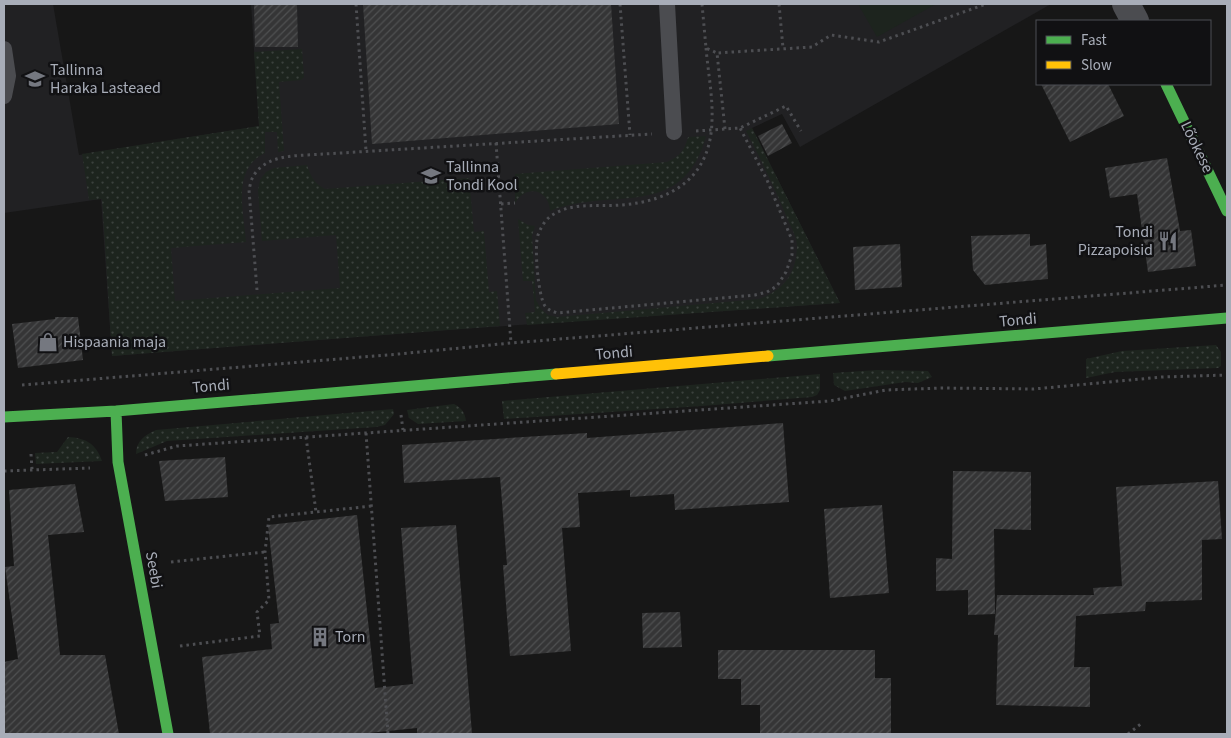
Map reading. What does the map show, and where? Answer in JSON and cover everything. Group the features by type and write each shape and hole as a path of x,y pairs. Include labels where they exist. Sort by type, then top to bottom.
{"street":[{"path":"1126,4 1134,20"},
{"name":"Lõokese","path":"1166,85 1226,207"},
{"name":"Tondi","path":"4,417 116,411 1227,318"},
{"name":"Seebi","path":"116,411 118,462 168,734"}],"lane":[{"path":"667,4 674,132"},
{"path":"4,50 8,76 4,96"}],"path":[{"path":"356,4 366,151"},
{"path":"620,4 630,135"},
{"path":"702,4 712,119 705,159 694,175 674,191 650,201 566,209 553,214 543,221 537,236 537,257 540,295 545,306 557,313 746,296 767,292 777,286 786,272 792,255 792,240 767,180 740,128"},
{"path":"778,4 783,48"},
{"path":"706,48 717,53 812,47 831,35 879,42 986,4"},
{"path":"717,53 725,129"},
{"path":"257,290 249,190 254,175 266,162 284,157 366,151 740,128 786,106 801,131"},
{"path":"496,143 511,343"},
{"path":"501,204 515,203"},
{"path":"12,386 511,343 1227,285"},
{"path":"4,470 100,467 177,446 830,401 886,390 941,388 1034,389 1162,377 1227,376"},
{"path":"400,410 403,430"},
{"path":"366,433 388,734"},
{"path":"306,437 316,512"},
{"path":"30,454 32,470"},
{"path":"152,649 260,636 257,612 269,600 265,552 269,517 372,506"},
{"path":"171,562 265,552"},
{"path":"1128,734 1142,723"}],"shaded area":[{"name":"Tallinna Tondi Kool","path":"4,4 53,4 79,155 259,126 251,4 1051,4 800,147 782,114 752,128 840,303 461,329 112,356 101,199 4,213"},
{"path":"858,4 936,4 877,37"},
{"path":"302,49 304,77 301,80 279,82 284,151 278,152 277,132 265,132 265,153 254,160 247,169 242,192 246,242 171,248 175,301 340,288 336,235 262,241 258,190 260,180 266,172 274,168 307,165 313,179 325,189 469,178 474,232 484,231 489,292 497,291 500,326 112,356 102,199 89,200 82,154 259,126 254,52"},
{"path":"752,128 840,303 527,325 525,313 535,312 532,281 523,281 518,219 528,225 535,226 532,236 536,300 541,309 548,315 557,317 759,299 782,286 794,265 797,243 778,196 746,131"},
{"path":"706,136 695,163 680,180 662,191 642,196 573,204 550,211 546,198 536,192 525,193 515,203 515,174 667,162 681,152 688,137"},
{"path":"1216,345 1221,352 1221,366 1218,368 1115,372 1086,378 1086,359 1122,351"},
{"path":"877,370 928,371 932,377 918,383 905,382 845,391 834,385 833,373"},
{"path":"820,374 820,390 817,395 812,397 504,419 502,401"},
{"path":"454,404 463,411 466,421 418,424 409,418 407,410"},
{"path":"393,409 394,414 385,425 376,427 167,441 136,454 136,449 142,439 156,430"},
{"path":"68,437 85,440 97,450 102,461 36,464 35,453 57,452"}],"building":[{"path":"254,4 297,4 298,47 255,47"},
{"path":"363,4 611,4 619,124 372,144"},
{"path":"1042,85 1108,85 1124,116 1070,142"},
{"path":"782,124 792,143 768,156 758,136"},
{"path":"1167,158 1180,231 1191,230 1196,266 1148,272 1137,194 1110,198 1105,168"},
{"path":"1030,234 1030,246 1046,244 1048,279 985,285 973,270 971,236"},
{"path":"900,244 902,287 855,290 853,247"},
{"name":"Hispaania maja","path":"55,317 78,317 83,360 18,368 12,324 55,319"},
{"path":"783,423 789,502 675,510 674,494 630,497 630,490 578,493 580,527 562,528 571,651 510,656 503,565 507,565 500,477 404,483 402,445 587,433 587,438"},
{"path":"225,457 228,497 165,501 159,461"},
{"path":"953,471 1031,472 1031,530 994,529 995,614 968,615 968,590 936,591 936,558 952,559"},
{"path":"1218,481 1222,539 1202,540 1202,600 1146,602 1145,611 1076,616 1074,667 1090,667 1090,707 996,705 998,635 994,635 997,595 1094,595 1093,588 1122,586 1116,487"},
{"path":"75,484 84,532 48,535 60,655 105,655 119,734 4,734 4,662 18,659 5,567 14,566 9,490"},
{"path":"882,505 889,593 830,598 824,509"},
{"name":"Torn","path":"357,515 375,688 413,684 401,528 456,525 472,734 417,734 417,728 359,734 210,734 202,657 272,649 270,624 279,623 268,525"},
{"path":"680,612 682,647 643,648 642,613"},
{"path":"718,650 875,650 875,678 891,678 891,734 760,734 760,705 741,705 741,679 718,679"}],"traffic: fast":[{"path":"1166,85 1227,211"},
{"path":"768,356 1227,318"},
{"path":"4,417 116,411 556,374"},
{"path":"116,411 118,462 168,734"}],"traffic: slow":[{"path":"556,374 768,356"}],"place":[{"name":"Tallinna Haraka Lasteaed","path":"35,79"},
{"name":"Tallinna Tondi Kool","path":"431,176"},
{"name":"Tondi Pizzapoisid","path":"1168,241"},
{"name":"Hispaania maja","path":"48,342"},
{"name":"Torn","path":"320,637"}]}
